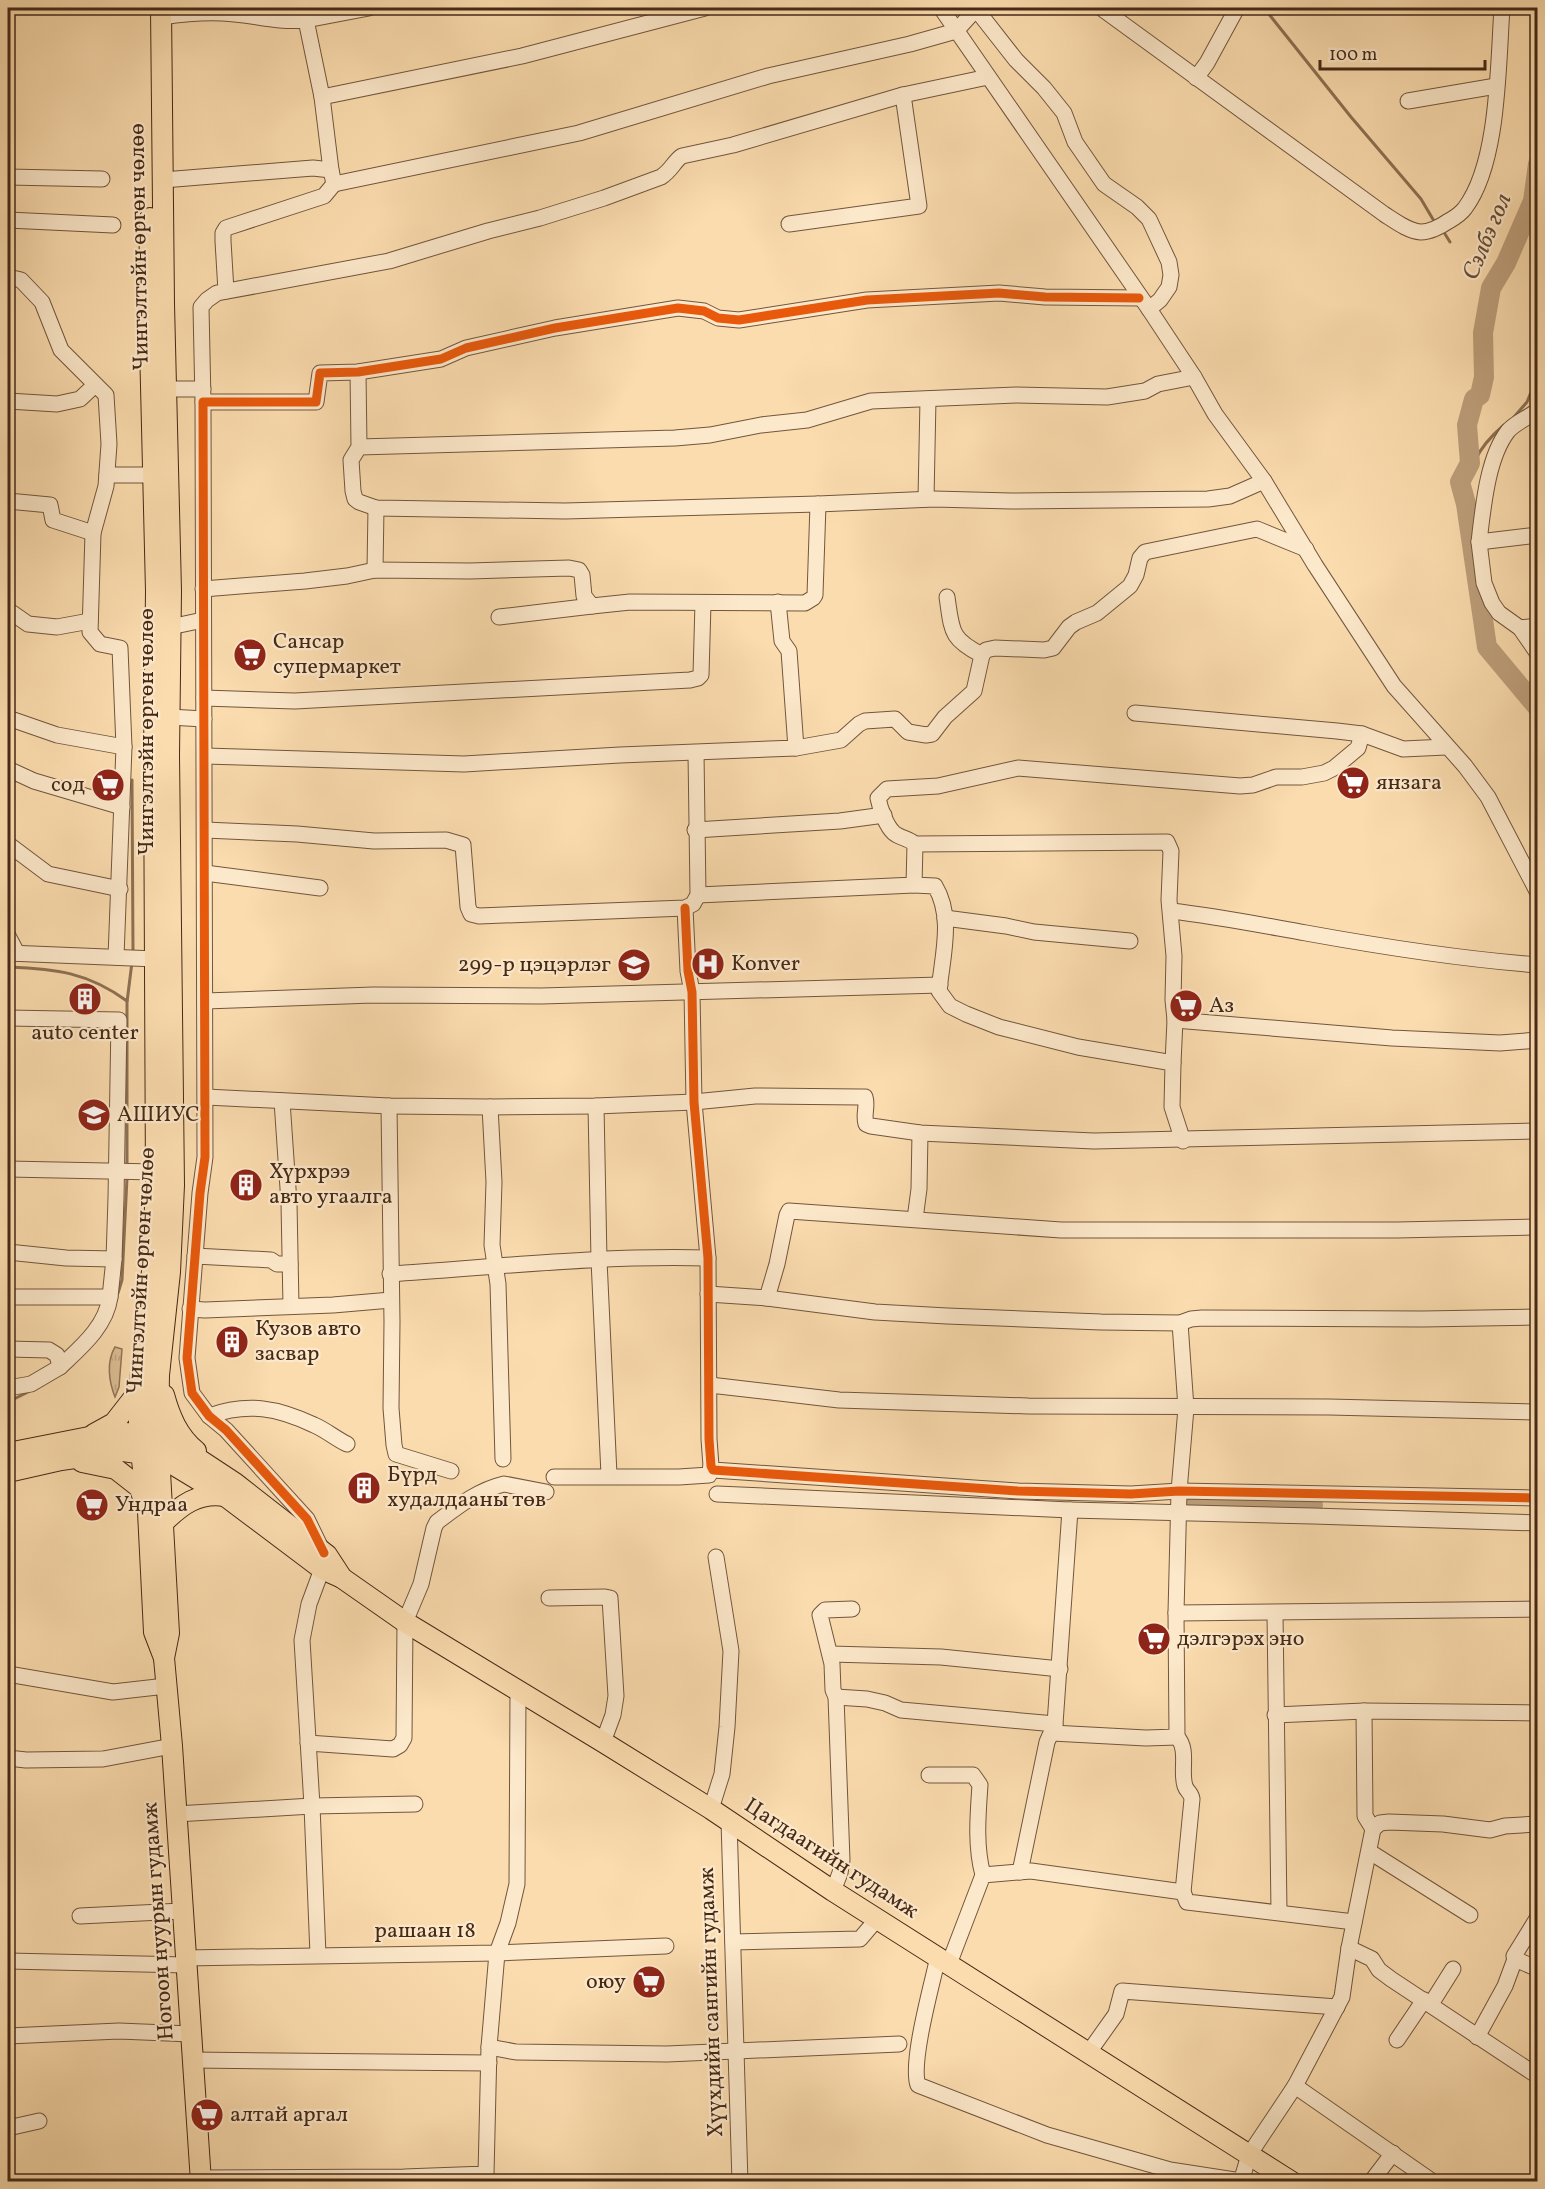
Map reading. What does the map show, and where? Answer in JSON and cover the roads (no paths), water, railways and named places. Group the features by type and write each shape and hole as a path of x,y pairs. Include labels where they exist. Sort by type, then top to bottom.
{"main road":[{"name":"Чингэлтэйн өргөн чөлөө","path":"149,1445 139,1391 152,1271 135,958 154,766 156,591 166,389 163,180 157,11"},
{"name":"Чингэлтэйн өргөн чөлөө","path":"149,1445 159,1375 172,1243 174,1185 170,627 149,304 157,11"},
{"path":"61,1460 94,1463 116,1469 139,1486 155,1518 176,1510 194,1498 230,1489 184,1441 172,1421 159,1375"},
{"path":"89,1437 114,1423 139,1391"},
{"path":"8,1453 89,1437 125,1433 149,1445"},
{"path":"8,1472 61,1460 149,1445"},
{"name":"Цагдаагийн гудамж","path":"149,1445 194,1456 230,1489 342,1578 405,1622 711,1809 833,1891 1292,2181"},
{"name":"Ногоон нуурын гудамж","path":"149,1445 155,1518 170,1633 164,1658 172,1746 200,2180"}],"street":[{"path":"157,11 224,13 276,21 306,20 369,8"},
{"path":"322,97 474,68 705,8"},
{"path":"941,8 1194,377 1215,414 1264,481 1394,686 1465,766 1488,796 1538,893"},
{"path":"163,180 301,169 333,177 579,133 768,76 910,44 956,31 977,8 1027,72 1044,88 1064,113 1075,142 1104,184 1137,207 1149,219 1169,262 1171,275 1169,287 1160,300 1144,303 999,293 867,300 739,320 718,318 704,311 678,308 555,328 466,348 441,359 358,372 320,373 316,402 203,395 166,389"},
{"path":"1101,8 1384,214 1408,228 1422,232 1441,226 1459,215 1466,208 1484,171 1491,140 1502,8"},
{"path":"1196,78 1207,63 1237,8"},
{"path":"226,291 223,241 226,228 324,196 333,177 322,97 306,20"},
{"path":"318,1955 302,1640 309,1605 323,1561 307,1519 226,1430 209,1416 192,1393 187,1358 205,1157 206,1097 201,307 207,300 226,291 389,261 488,231 529,222 661,177 669,172 678,158 682,156 733,145 903,95 988,77"},
{"path":"1408,101 1496,86"},
{"path":"789,224 919,206 903,95"},
{"path":"8,177 102,179"},
{"path":"8,220 113,225"},
{"path":"8,277 21,280 42,302 61,350 106,395 110,444 106,486 93,533 90,632 100,644 120,648 124,747 120,889 135,958 12,953 8,936"},
{"path":"358,372 359,447 351,460 352,490 358,502 376,508 565,511 926,499 1011,501 1208,499 1230,496 1264,481"},
{"path":"359,447 698,436 816,418 871,402 1016,395 1107,397 1145,391 1158,384 1194,377"},
{"path":"8,401 57,404 80,399 95,385"},
{"path":"926,499 928,399"},
{"path":"1538,410 1509,430 1498,446 1485,494 1479,542 1484,583 1492,603 1499,613 1520,628 1538,654"},
{"path":"107,475 161,475"},
{"path":"8,501 50,505 53,520 93,533"},
{"path":"499,617 630,602 805,603 813,598 818,504"},
{"path":"375,570 376,508"},
{"path":"205,756 464,764 796,748 841,740 859,724 866,721 895,719 908,732 932,734 945,717 974,691 982,655 986,650 1053,648 1068,627 1097,613 1130,586 1136,575 1140,558 1145,552 1223,538 1257,529 1306,549"},
{"path":"1479,542 1538,535"},
{"path":"203,589 305,581 375,570 470,571 569,568 579,570 582,575 584,596 592,606"},
{"path":"947,597 950,617 958,641 982,655"},
{"path":"778,602 782,641 789,651 796,748"},
{"path":"204,698 295,701 690,680 698,678 702,670 703,603"},
{"path":"8,610 28,624 57,627 90,621"},
{"path":"170,627 203,620"},
{"path":"1520,628 1538,626"},
{"path":"1135,713 1362,734 1403,749 1446,747"},
{"path":"169,717 204,718"},
{"path":"8,718 57,735 124,747"},
{"path":"1182,1141 1172,1107 1175,1020 1174,956 1169,900 1171,851 1167,842 915,844 906,837 893,832 878,798 887,789 938,786 1018,768 1253,786 1276,777 1317,775 1334,768 1358,748 1362,734"},
{"path":"205,830 297,834 374,841 446,840 458,842 463,845 468,908 471,914 479,916 685,908 693,904 698,895 695,830 696,753"},
{"path":"8,769 34,781 122,807"},
{"path":"695,830 840,821 884,815"},
{"path":"8,844 48,874 120,889"},
{"path":"914,885 915,844"},
{"path":"205,873 320,888"},
{"path":"698,895 935,886 945,918 944,959 939,991 950,1006 999,1027 1078,1047 1173,1063"},
{"path":"554,1477 709,1475 711,1466 708,1439 710,1385 708,1258 694,1102 692,992 688,971 685,908"},
{"path":"1171,911 1218,916 1308,934 1478,960 1538,965"},
{"path":"945,918 1034,932 1130,941"},
{"path":"205,1001 373,995 541,996 940,985"},
{"path":"8,1018 119,1020 119,1114 114,1259 109,1305 93,1335 60,1367 31,1384 8,1388"},
{"path":"1175,1020 1392,1038 1500,1043 1538,1040"},
{"path":"206,1097 389,1106 490,1107 694,1102 755,1096 865,1097 866,1124 920,1133 1055,1140 1182,1141 1538,1131"},
{"path":"282,1101 289,1203 291,1306"},
{"path":"389,1106 391,1408 394,1445 396,1454 451,1471"},
{"path":"596,1106 599,1260 609,1476"},
{"path":"490,1107 494,1182 492,1236 494,1267 498,1284 502,1459"},
{"path":"915,1220 919,1189 920,1133"},
{"path":"8,1169 148,1172"},
{"path":"174,1185 201,1186"},
{"path":"767,1298 789,1211 1061,1230 1397,1230 1538,1227"},
{"path":"172,1243 195,1250 271,1260 277,1264 290,1264"},
{"path":"8,1252 66,1258 114,1259"},
{"path":"390,1274 654,1256 708,1258"},
{"path":"708,1294 937,1316 1101,1322 1180,1323 1191,1318 1202,1317 1423,1319 1538,1317"},
{"path":"8,1297 110,1297"},
{"path":"190,1309 205,1311 391,1300"},
{"path":"1180,1323 1186,1408 1179,1491 1176,1613 1177,1737 1182,1746 1185,1786 1191,1793 1192,1799 1183,1892 1187,1902 1354,1922"},
{"path":"8,1349 49,1350 57,1355 60,1367"},
{"path":"710,1385 839,1400 1186,1408 1329,1407 1538,1412"},
{"path":"209,1416 240,1408 270,1409 316,1426 347,1444"},
{"path":"711,1466 713,1470 718,1471 1018,1491 1131,1494 1179,1491 1538,1498"},
{"path":"775,1474 774,1492 776,1496"},
{"path":"308,1743 393,1749 400,1745 404,1738 405,1622 421,1584 436,1522 477,1494 504,1484 546,1492"},
{"path":"717,1494 1070,1510 1538,1523"},
{"path":"1020,1872 1047,1742 1054,1729 1070,1510"},
{"path":"711,1809 722,1774 731,1651 716,1557"},
{"path":"549,1598 605,1597 610,1599 616,1696 613,1715 603,1742"},
{"path":"833,1891 842,1860 836,1696 833,1690 830,1654 820,1618 821,1612 830,1609 852,1609"},
{"path":"1176,1613 1275,1614 1538,1609"},
{"path":"1275,1614 1279,1912"},
{"path":"830,1654 941,1657 1060,1670"},
{"path":"8,1674 113,1692 166,1686"},
{"path":"200,2180 470,2178 486,2174 489,2047 497,1953 508,1923 517,1884 518,1692"},
{"path":"836,1696 867,1699 902,1710 1054,1729 1146,1738 1177,1737"},
{"path":"1275,1715 1364,1711 1538,1713"},
{"path":"929,1775 973,1775 980,1785 978,1812 980,1862 983,1875 944,1960 919,2046 915,2078 918,2085 1047,2135 1170,2170 1241,2181 1249,2155 1295,2086 1342,1997 1349,1948 1373,1829 1365,1816 1364,1711"},
{"path":"8,1758 26,1760 103,1759 172,1746"},
{"path":"176,1814 312,1806 415,1804"},
{"name":"Хүүхдийн сангийн гудамж","path":"729,1821 740,2181"},
{"path":"1373,1829 1380,1823 1389,1822 1443,1824 1490,1830 1505,1826 1538,1824"},
{"path":"1370,1852 1470,1915"},
{"path":"983,1875 1031,1871 1183,1892"},
{"path":"80,1916 182,1911"},
{"path":"1477,2037 1505,1986 1515,1959 1514,1956 1538,1917"},
{"path":"733,1942 861,1939 877,1919"},
{"name":"рашаан 18","path":"8,1961 185,1962 318,1955 497,1953 666,1946"},
{"path":"1349,1948 1372,1959 1379,1970 1533,2073"},
{"path":"1515,1959 1538,1969"},
{"path":"1397,2040 1454,1969"},
{"path":"1089,2052 1116,2014 1122,1991 1337,2007"},
{"path":"8,2036 119,2031 191,2034"},
{"path":"489,2047 516,2052 595,2054 737,2052 899,2044"},
{"path":"192,2060 489,2063"},
{"path":"1295,2086 1433,2181"},
{"path":"8,2128 39,2121"},
{"path":"1371,2181 1393,2153"}],"waterway":[{"path":"1264,8 1351,117 1421,199 1434,221"},
{"name":"Сэлбэ гол","path":"1538,164 1533,201 1506,263 1491,288 1483,333 1484,377 1480,395 1474,399 1467,425 1470,463 1460,482 1466,504 1487,647 1538,708"},
{"path":"1445,234 1450,242"},
{"name":"Сэлбэ гол","path":"1514,417 1527,402 1538,375"},
{"name":"Сэлбэ гол","path":"1466,504 1469,480 1475,460 1487,442 1504,425"},
{"path":"132,780 133,952"},
{"path":"127,1168 127,1002 132,962"},
{"path":"8,967 70,974 98,984 127,1001"},
{"path":"118,1293 122,1280 127,1178"},
{"path":"8,1402 30,1391"},
{"path":"1188,1502 1313,1505"}],"place":[{"name":"Сансар супермаркет","path":"250,655"},
{"name":"янзага","path":"1353,783"},
{"name":"сод","path":"108,785"},
{"name":"Konver","path":"708,964"},
{"name":"299-р цэцэрлэг","path":"634,965"},
{"name":"auto center","path":"85,999"},
{"name":"Аз","path":"1186,1006"},
{"name":"АШИУС","path":"94,1115"},
{"name":"Хүрхрээ авто угаалга","path":"246,1185"},
{"name":"Кузов авто засвар","path":"232,1342"},
{"name":"Бүрд худалдааны төв","path":"364,1488"},
{"name":"Ундраа","path":"92,1505"},
{"name":"дэлгэрэх эно","path":"1154,1639"},
{"name":"оюу","path":"649,1982"},
{"name":"алтай аргал","path":"207,2115"}]}
